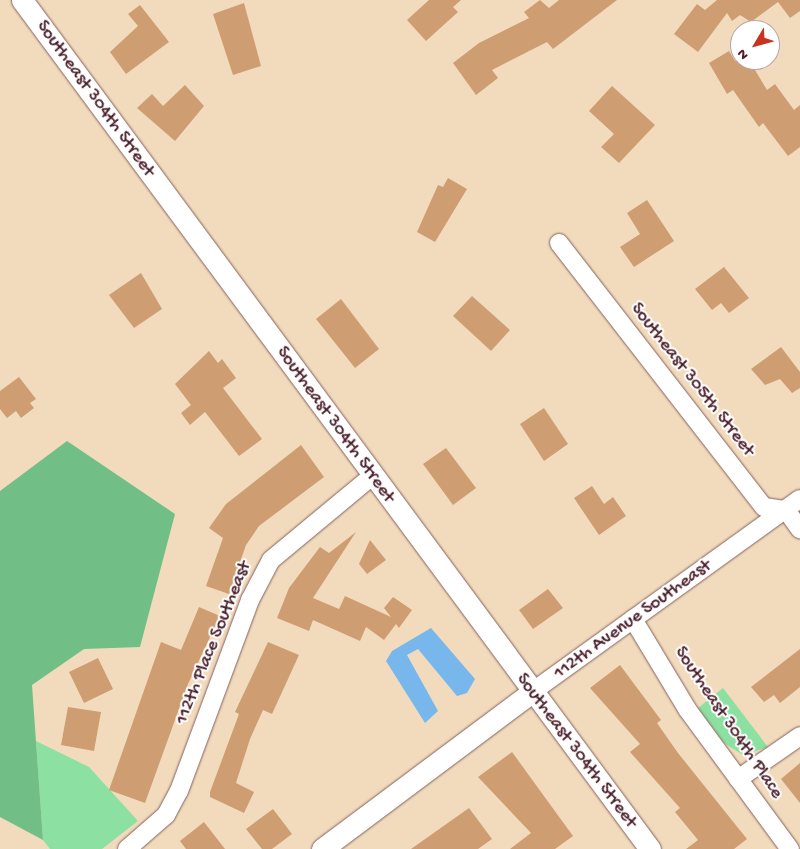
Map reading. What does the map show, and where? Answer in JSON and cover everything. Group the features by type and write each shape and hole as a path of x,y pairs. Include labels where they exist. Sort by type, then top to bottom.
{"street":[{"name":"Southeast 304th Street","path":"22,0 372,476 650,849"},
{"name":"Southeast 305th Street","path":"559,243 764,507 786,510"},
{"name":"112th Place Southeast","path":"127,849 166,814 179,791 250,600 271,560 372,476"},
{"name":"112th Avenue Southeast","path":"322,849 532,692 800,500"},
{"path":"786,510 800,529"},
{"name":"Southeast 304th Place","path":"633,619 687,709 790,849"},
{"path":"738,779 800,736"}],"green space":[{"path":"67,441 175,514 140,647 84,649 32,685 43,840 0,817 0,491"},
{"path":"723,688 768,747 743,755 724,743 698,708"},
{"path":"36,741 89,767 138,821 102,849 50,849 43,840"}],"water":[{"path":"431,628 475,679 467,693 457,696 418,649 407,655 438,711 425,723 386,661 392,651"}],"building":[{"path":"429,0 461,0 453,7 458,12 426,41 407,20"},
{"path":"540,0 549,8 559,0 617,0 553,49 547,42 492,70 498,78 476,95 453,63 479,43 529,18 524,12"},
{"path":"717,0 800,0 800,11 790,18 778,2 754,20 748,20 740,15 731,20 727,13 698,52 674,34 697,4 705,10"},
{"path":"244,3 261,66 233,75 213,14"},
{"path":"140,5 169,42 126,74 110,52 138,26 128,14"},
{"path":"729,51 730,70 755,70 767,90 775,84 794,110 800,105 800,147 788,156 763,123 759,127 733,90 727,94 709,63"},
{"path":"185,85 204,106 175,141 137,108 152,94 163,106"},
{"path":"612,86 655,125 619,163 601,147 614,134 589,111"},
{"path":"448,178 467,189 435,242 417,232 438,185 443,187"},
{"path":"647,200 674,241 634,267 620,247 640,234 627,213"},
{"path":"724,267 749,298 729,313 721,303 712,310 695,289"},
{"path":"141,273 162,309 134,328 109,295"},
{"path":"472,296 510,330 491,351 453,316"},
{"path":"341,299 379,349 355,368 316,319"},
{"path":"781,347 800,372 800,388 792,393 780,379 765,385 751,369"},
{"path":"209,351 218,363 222,359 236,378 223,388 262,439 239,456 205,412 190,425 181,413 191,405 175,384"},
{"path":"19,377 36,399 30,403 34,408 21,418 16,411 7,418 0,409 0,391"},
{"path":"544,408 568,444 544,461 520,424"},
{"path":"301,445 324,477 259,526 246,545 229,594 206,586 223,538 209,528 226,504"},
{"path":"446,448 476,488 453,505 423,464"},
{"path":"592,486 604,504 613,497 626,516 599,535 574,498"},
{"path":"356,532 313,598 339,609 345,596 391,617 384,608 393,597 412,610 399,628 396,624 384,640 366,627 360,641 313,620 309,631 277,618 289,588 320,547 329,553"},
{"path":"370,540 386,560 367,574 359,564"},
{"path":"548,589 563,608 533,629 519,610"},
{"path":"199,607 220,616 188,684 145,803 109,790 161,642 181,650"},
{"path":"268,642 299,655 272,714 263,710 250,739 236,783 254,792 244,813 210,797 210,792 239,714 235,712"},
{"path":"800,649 800,687 780,703 774,695 764,702 751,687"},
{"path":"98,658 113,689 84,703 69,672"},
{"path":"620,665 661,720 657,723 678,753 747,839 734,849 686,849 698,840 675,812 680,808 630,752 640,744 590,688"},
{"path":"68,707 101,712 94,751 61,745"},
{"path":"512,752 573,836 555,849 510,849 531,833 478,777"},
{"path":"800,763 800,803 781,779"},
{"path":"469,808 492,839 478,849 411,849"},
{"path":"273,809 292,834 272,849 262,849 246,829"},
{"path":"204,822 225,849 186,849 180,841"}]}
